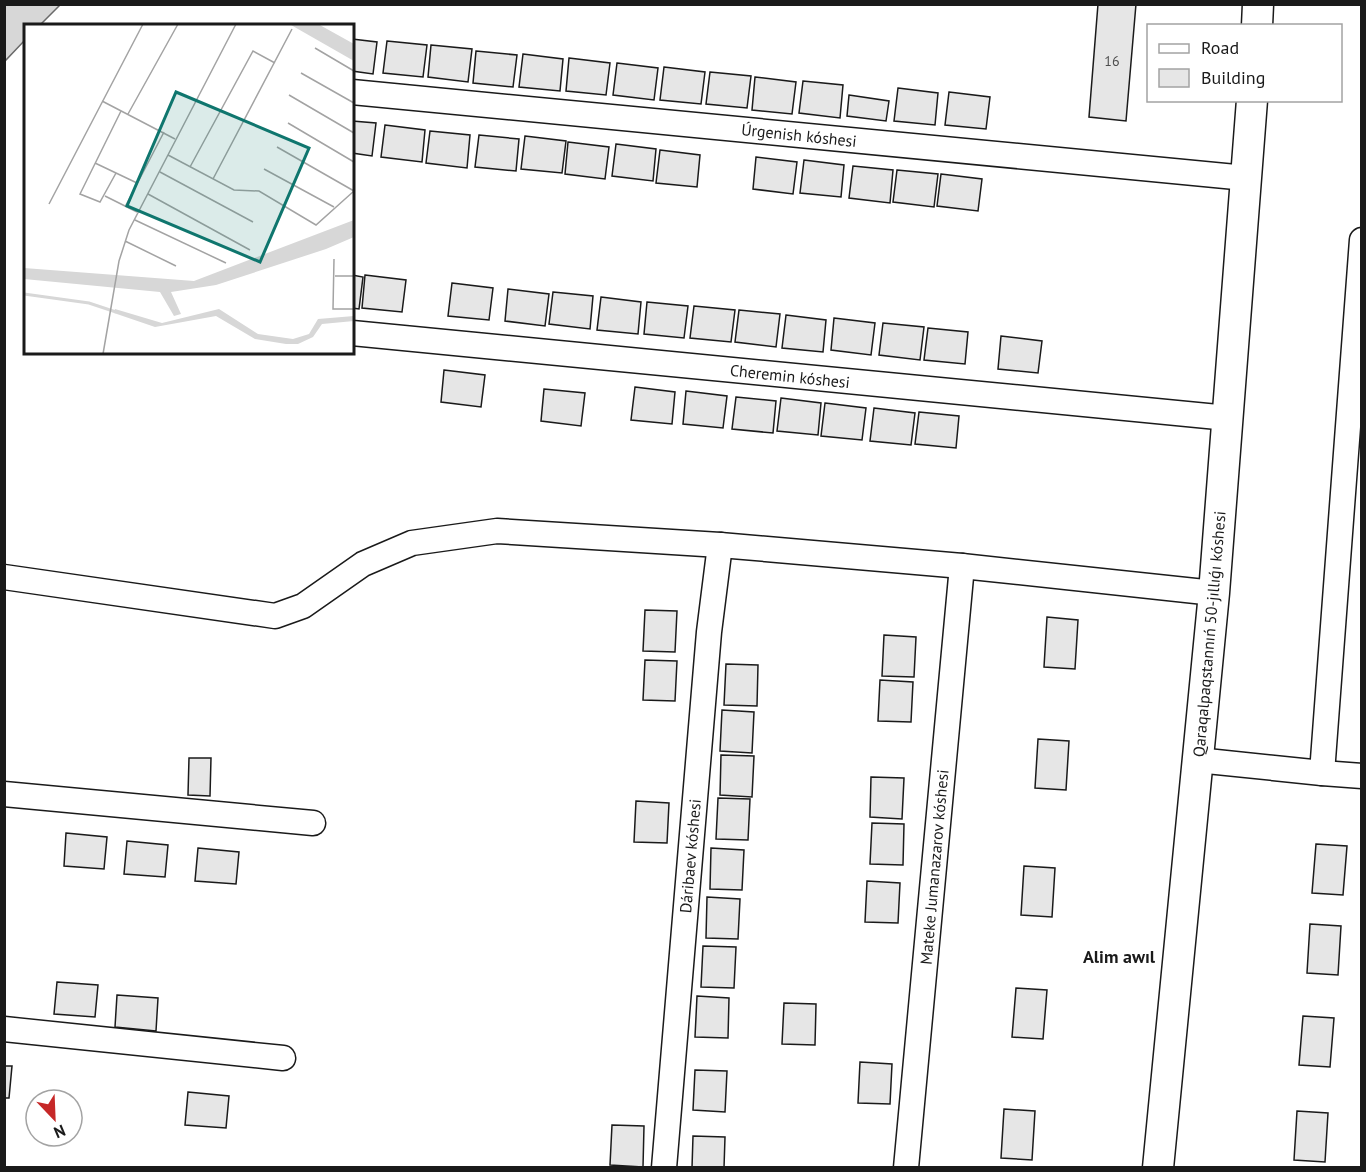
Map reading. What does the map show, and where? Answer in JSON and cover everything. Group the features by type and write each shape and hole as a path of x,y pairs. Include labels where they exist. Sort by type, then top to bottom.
{"main road":[{"path":"1257,24 1258,4"},
{"name":"Qaraqalpaqstannıń 50-jıllıǵı kóshesi","path":"1158,1167 1214,592 1252,102"}],"street":[{"name":"Úrgenish kóshesi","path":"354,92 1246,178"},
{"path":"1322,773 1362,240"},
{"name":"Cheremin kóshesi","path":"354,333 1228,418"},
{"path":"4,577 275,616 303,606 363,564 412,543 497,531 720,545 962,566 1214,592"},
{"name":"Dáribaev kóshesi","path":"664,1167 709,632 720,545"},
{"name":"Mateke Jumanazarov kóshesi","path":"906,1167 962,566"},
{"path":"1197,760 1362,776"},
{"path":"4,794 313,823"},
{"path":"4,1029 283,1058"}],"shaded area":[{"path":"5,4 60,5 41,24 24,24 24,41 5,61"}],"building":[{"path":"1098,4 1136,4 1126,121 1089,117"},
{"path":"354,39 377,42 373,74 354,71"},
{"path":"387,41 427,45 423,77 383,73"},
{"path":"431,45 472,49 468,82 428,77"},
{"path":"476,51 517,55 513,87 473,83"},
{"path":"523,54 563,59 560,91 519,87"},
{"path":"569,58 610,63 606,95 566,91"},
{"path":"617,63 658,68 654,100 613,95"},
{"path":"664,67 705,72 701,104 660,100"},
{"path":"710,72 751,76 747,108 706,104"},
{"path":"755,77 796,82 792,114 752,110"},
{"path":"803,81 843,85 840,118 799,113"},
{"path":"898,88 938,93 935,125 894,121"},
{"path":"949,92 990,97 986,129 945,125"},
{"path":"849,95 889,101 886,121 847,116"},
{"path":"354,121 376,123 372,156 354,153"},
{"path":"385,125 425,130 422,162 381,157"},
{"path":"430,131 470,135 467,168 426,163"},
{"path":"479,135 519,139 516,171 475,167"},
{"path":"525,136 566,141 562,173 521,169"},
{"path":"568,142 609,147 605,179 565,174"},
{"path":"616,144 656,149 653,181 612,176"},
{"path":"660,150 700,155 697,187 656,183"},
{"path":"756,157 797,162 793,194 753,189"},
{"path":"804,160 844,165 841,197 800,193"},
{"path":"853,166 893,170 890,203 849,198"},
{"path":"897,170 938,174 934,207 893,202"},
{"path":"941,174 982,179 978,211 937,206"},
{"path":"354,275 363,277 359,309 354,308"},
{"path":"365,275 406,280 402,312 362,308"},
{"path":"452,283 493,288 489,320 448,316"},
{"path":"508,289 549,294 545,326 505,321"},
{"path":"553,292 593,296 590,329 549,324"},
{"path":"601,297 641,302 638,334 597,330"},
{"path":"647,302 688,306 684,338 644,334"},
{"path":"694,306 735,310 731,342 690,338"},
{"path":"739,310 780,314 776,347 735,342"},
{"path":"786,315 826,320 823,352 782,348"},
{"path":"834,318 875,323 871,355 831,350"},
{"path":"883,323 924,327 920,360 879,355"},
{"path":"928,328 968,332 965,364 924,360"},
{"path":"1001,336 1042,341 1038,373 998,369"},
{"path":"444,370 485,375 481,407 441,402"},
{"path":"635,387 675,392 672,424 631,420"},
{"path":"544,389 585,393 581,426 541,421"},
{"path":"686,391 727,396 723,428 683,424"},
{"path":"736,397 776,401 773,433 732,429"},
{"path":"781,398 821,403 818,435 777,431"},
{"path":"825,403 866,408 862,440 821,436"},
{"path":"874,408 915,413 911,445 870,441"},
{"path":"919,412 959,416 956,448 915,444"},
{"path":"645,610 677,611 675,652 643,651"},
{"path":"1047,617 1078,620 1075,669 1044,667"},
{"path":"884,635 916,637 914,677 882,676"},
{"path":"645,660 677,661 675,701 643,700"},
{"path":"726,664 758,665 757,706 724,705"},
{"path":"880,680 913,682 911,722 878,721"},
{"path":"722,710 754,712 752,753 720,751"},
{"path":"1038,739 1069,741 1066,790 1035,788"},
{"path":"721,755 754,756 752,797 720,795"},
{"path":"189,758 211,758 210,796 188,795"},
{"path":"871,777 904,778 902,819 870,817"},
{"path":"718,798 750,799 748,840 716,839"},
{"path":"636,801 669,803 667,843 634,842"},
{"path":"872,823 904,824 903,865 870,864"},
{"path":"66,833 107,837 104,869 64,866"},
{"path":"127,841 168,845 165,877 124,874"},
{"path":"1316,844 1347,846 1343,895 1312,893"},
{"path":"198,848 239,852 236,884 195,881"},
{"path":"711,848 744,850 742,890 710,889"},
{"path":"1024,866 1055,868 1052,917 1021,915"},
{"path":"867,881 900,883 898,923 865,922"},
{"path":"707,897 740,899 738,939 706,938"},
{"path":"1310,924 1341,926 1338,975 1307,973"},
{"path":"703,946 736,947 734,988 701,987"},
{"path":"57,982 98,985 95,1017 54,1014"},
{"path":"1016,988 1047,990 1043,1039 1012,1037"},
{"path":"117,995 158,998 156,1031 115,1027"},
{"path":"697,996 729,998 728,1038 695,1037"},
{"path":"784,1003 816,1004 815,1045 782,1044"},
{"path":"1303,1016 1334,1018 1330,1067 1299,1065"},
{"path":"860,1062 892,1064 890,1104 858,1103"},
{"path":"4,1066 12,1066 9,1098 4,1098"},
{"path":"695,1070 727,1071 725,1112 693,1110"},
{"path":"188,1092 229,1096 226,1128 185,1125"},
{"path":"1004,1109 1035,1111 1032,1160 1001,1158"},
{"path":"1297,1111 1328,1113 1325,1162 1294,1160"},
{"path":"612,1125 644,1126 643,1167 610,1165"},
{"path":"693,1136 725,1137 724,1168 692,1168"}],"district":[{"name":"Alim awıl","path":"1119,957"}]}
